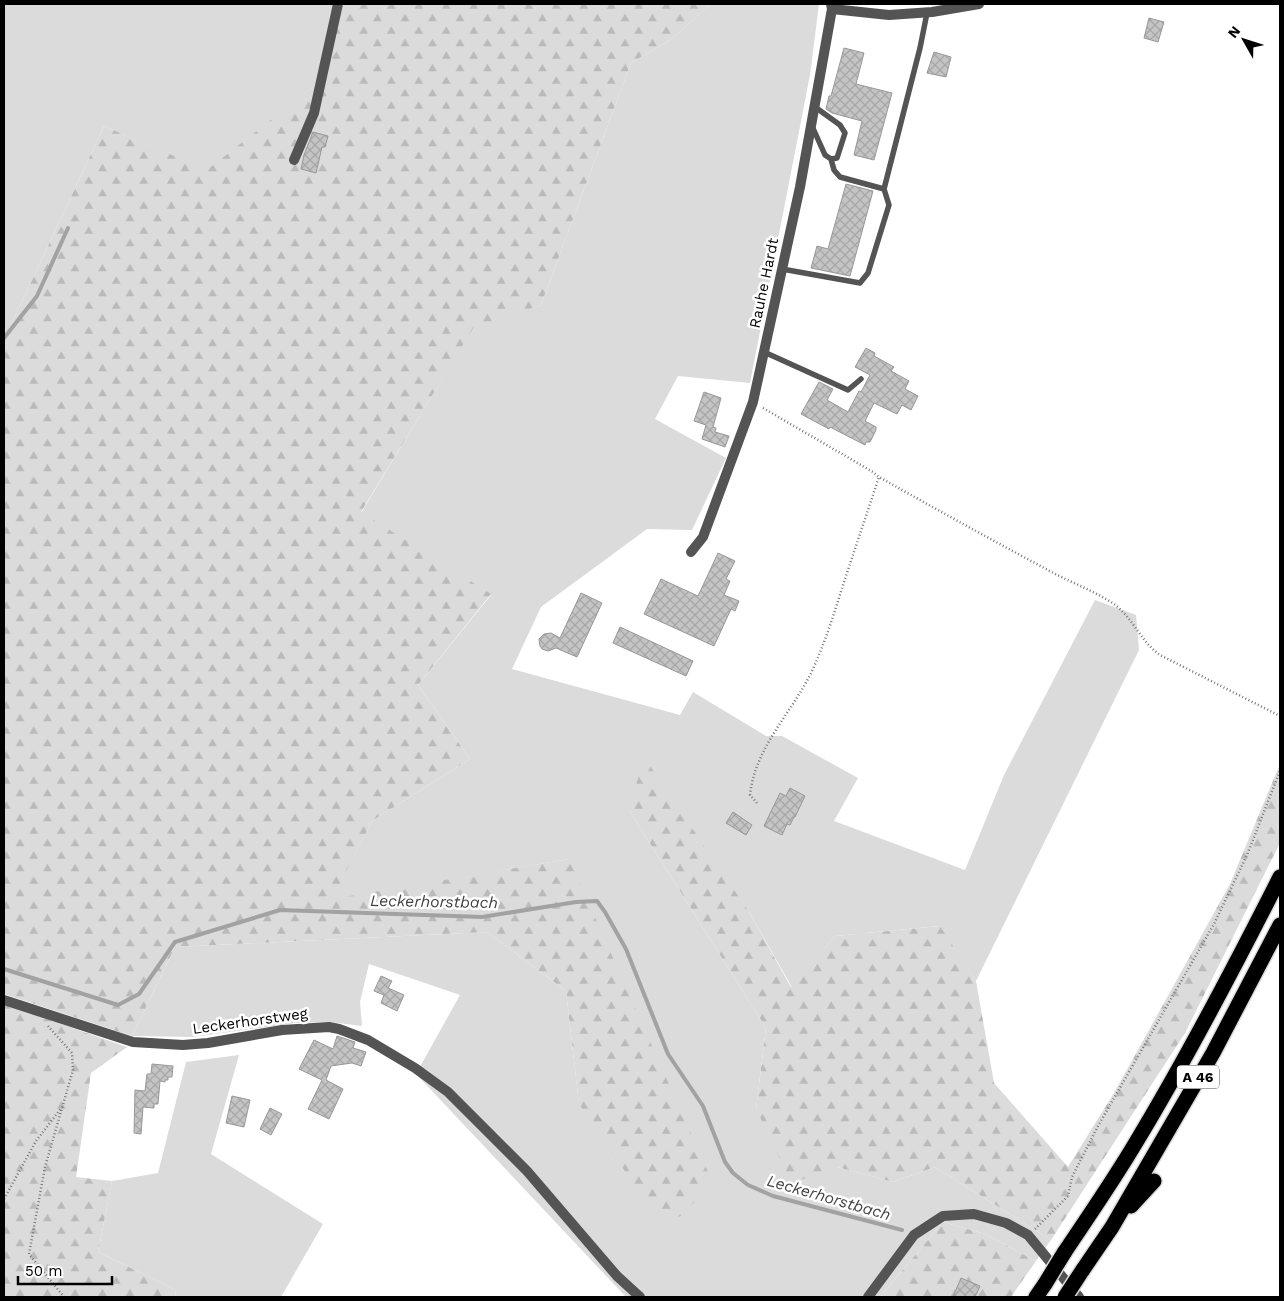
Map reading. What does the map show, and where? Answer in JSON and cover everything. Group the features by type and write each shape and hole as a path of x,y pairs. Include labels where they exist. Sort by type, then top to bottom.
{"highway":[{"name":"A 46","path":"1036,1297 1134,1145 1171,1082 1230,977 1280,877"},
{"name":"A 46","path":"1065,1297 1112,1227 1212,1053 1280,925"},
{"path":"1112,1227 1154,1181"}],"street":[{"path":"294,160 314,113 338,4"},
{"name":"Rauhe Hardt","path":"691,552 703,538 752,402 800,187 831,6 890,15 927,13 980,4"},
{"name":"Leckerhorstweg","path":"4,1000 133,1042 184,1045 306,1028 329,1027 368,1040 415,1068 448,1092 527,1171 611,1269 640,1297"},
{"path":"868,1297 914,1235 943,1216 974,1214 1006,1223 1028,1235 1079,1297"}],"lane":[{"path":"782,269 860,283 868,273 889,205 884,189 920,48 927,13"},
{"path":"814,107 840,125 845,134 837,158 831,159"},
{"path":"811,124 825,155 831,159 834,170 840,177 884,189"},
{"path":"764,352 848,390 861,379"}],"path":[{"path":"752,402 874,472 878,477 1054,574 1096,592 1116,606 1135,626 1152,650 1280,716"},
{"path":"758,803 750,795 756,768 768,740 796,700 812,670 831,621 878,477"},
{"path":"1028,1235 1068,1196 1072,1177 1098,1126 1214,924 1247,855 1280,771"},
{"path":"35,1011 72,1053 73,1070 45,1167 29,1254 64,1297"},
{"path":"4,1199 36,1142 64,1105"}],"green space":[{"path":"4,4 330,4 328,75 207,171 104,126 4,340"},
{"path":"330,4 710,4 673,38 631,63 541,305 474,327 361,512 491,594 418,685 470,759 372,821 332,899 569,859 712,1181 683,1215 661,1224 579,1104 566,991 487,932 175,947 132,1036 4,994 4,340 104,126 207,170 328,75"},
{"path":"710,4 819,4 810,75 750,383 678,376 655,419 726,458 692,530 647,529 541,607 512,669 680,715 693,692 766,736 782,736 858,778 834,821 965,870 1004,775 1095,600 1136,615 1139,650 976,981 939,926 835,936 792,987 749,912 629,810 766,1028 756,1109 837,1167 893,1182 935,1167 1051,1240 1036,1261 985,1234 943,1222 880,1297 626,1297 416,1074 460,995 369,964 360,1002 362,1026 330,1022 295,1023 193,1037 132,1036 175,947 487,932 566,991 579,1104 569,859 331,900 372,821 470,759 418,685 491,595 361,513 474,326 541,305 631,63 673,38"},
{"path":"644,757 749,912 791,987 835,936 940,926 976,981 994,1083 1068,1167 1114,1093 1230,884 1280,764 1280,843 1185,1033 1051,1240 935,1167 893,1182 837,1167 792,1183 756,1109 766,1028 629,810"},
{"path":"4,1004 127,1047 91,1073 76,1177 112,1181 98,1252 176,1290 175,1297 4,1297"},
{"path":"239,1055 211,1154 323,1224 281,1297 175,1297 176,1290 98,1252 112,1181 158,1173 186,1062"},
{"path":"943,1222 985,1234 1036,1261 1011,1297 880,1297"}],"building":[{"path":"1149,18 1164,22 1158,42 1144,38"},
{"path":"844,48 864,53 856,84 892,93 874,160 854,155 862,121 832,113 826,109"},
{"path":"934,52 951,57 946,77 927,73"},
{"path":"313,132 328,136 325,147 322,147 316,173 301,169"},
{"path":"846,184 873,191 850,276 811,268 817,246 828,249"},
{"path":"866,348 875,353 874,356 894,367 891,371 909,381 905,389 918,396 911,410 902,405 897,414 874,403 865,421 876,427 876,430 870,442 866,442 865,445 801,414 819,382 833,389 827,400 848,412 870,375 855,367"},
{"path":"704,392 721,398 713,427 716,428 715,432 729,436 725,447 702,439 706,425 694,421"},
{"path":"718,553 735,561 726,579 730,581 724,595 739,601 735,611 731,609 714,646 644,614 661,579 698,596"},
{"path":"581,593 602,603 577,657 556,648 548,651 542,649 539,639 544,634 551,633 560,638"},
{"path":"620,627 693,661 686,676 613,643"},
{"path":"790,788 805,796 795,817 790,825 787,824 782,835 764,826 780,793 786,796"},
{"path":"733,812 752,825 746,835 726,823"},
{"path":"381,976 392,981 388,988 404,995 397,1011 381,1003 384,995 374,991"},
{"path":"337,1036 355,1042 353,1048 366,1052 361,1066 352,1063 331,1066 326,1080 343,1089 329,1119 308,1109 322,1080 299,1069 314,1040 333,1049"},
{"path":"152,1064 173,1066 172,1077 168,1077 168,1080 165,1080 165,1082 160,1081 158,1104 154,1104 154,1108 143,1107 141,1134 134,1133 135,1090 145,1091 147,1074 151,1074"},
{"path":"232,1096 250,1100 244,1127 226,1123"},
{"path":"270,1108 282,1114 271,1135 260,1129"},
{"path":"961,1278 980,1286 975,1297 953,1297"}],"waterway":[{"name":"Leckerhorstbach","path":"4,338 37,296 68,228"},
{"name":"Leckerhorstbach","path":"4,969 118,1005 139,994 175,942 280,910 482,917 576,902 597,901 626,949 668,1054 703,1106 725,1162 733,1173 748,1185 773,1196 902,1230"}]}
